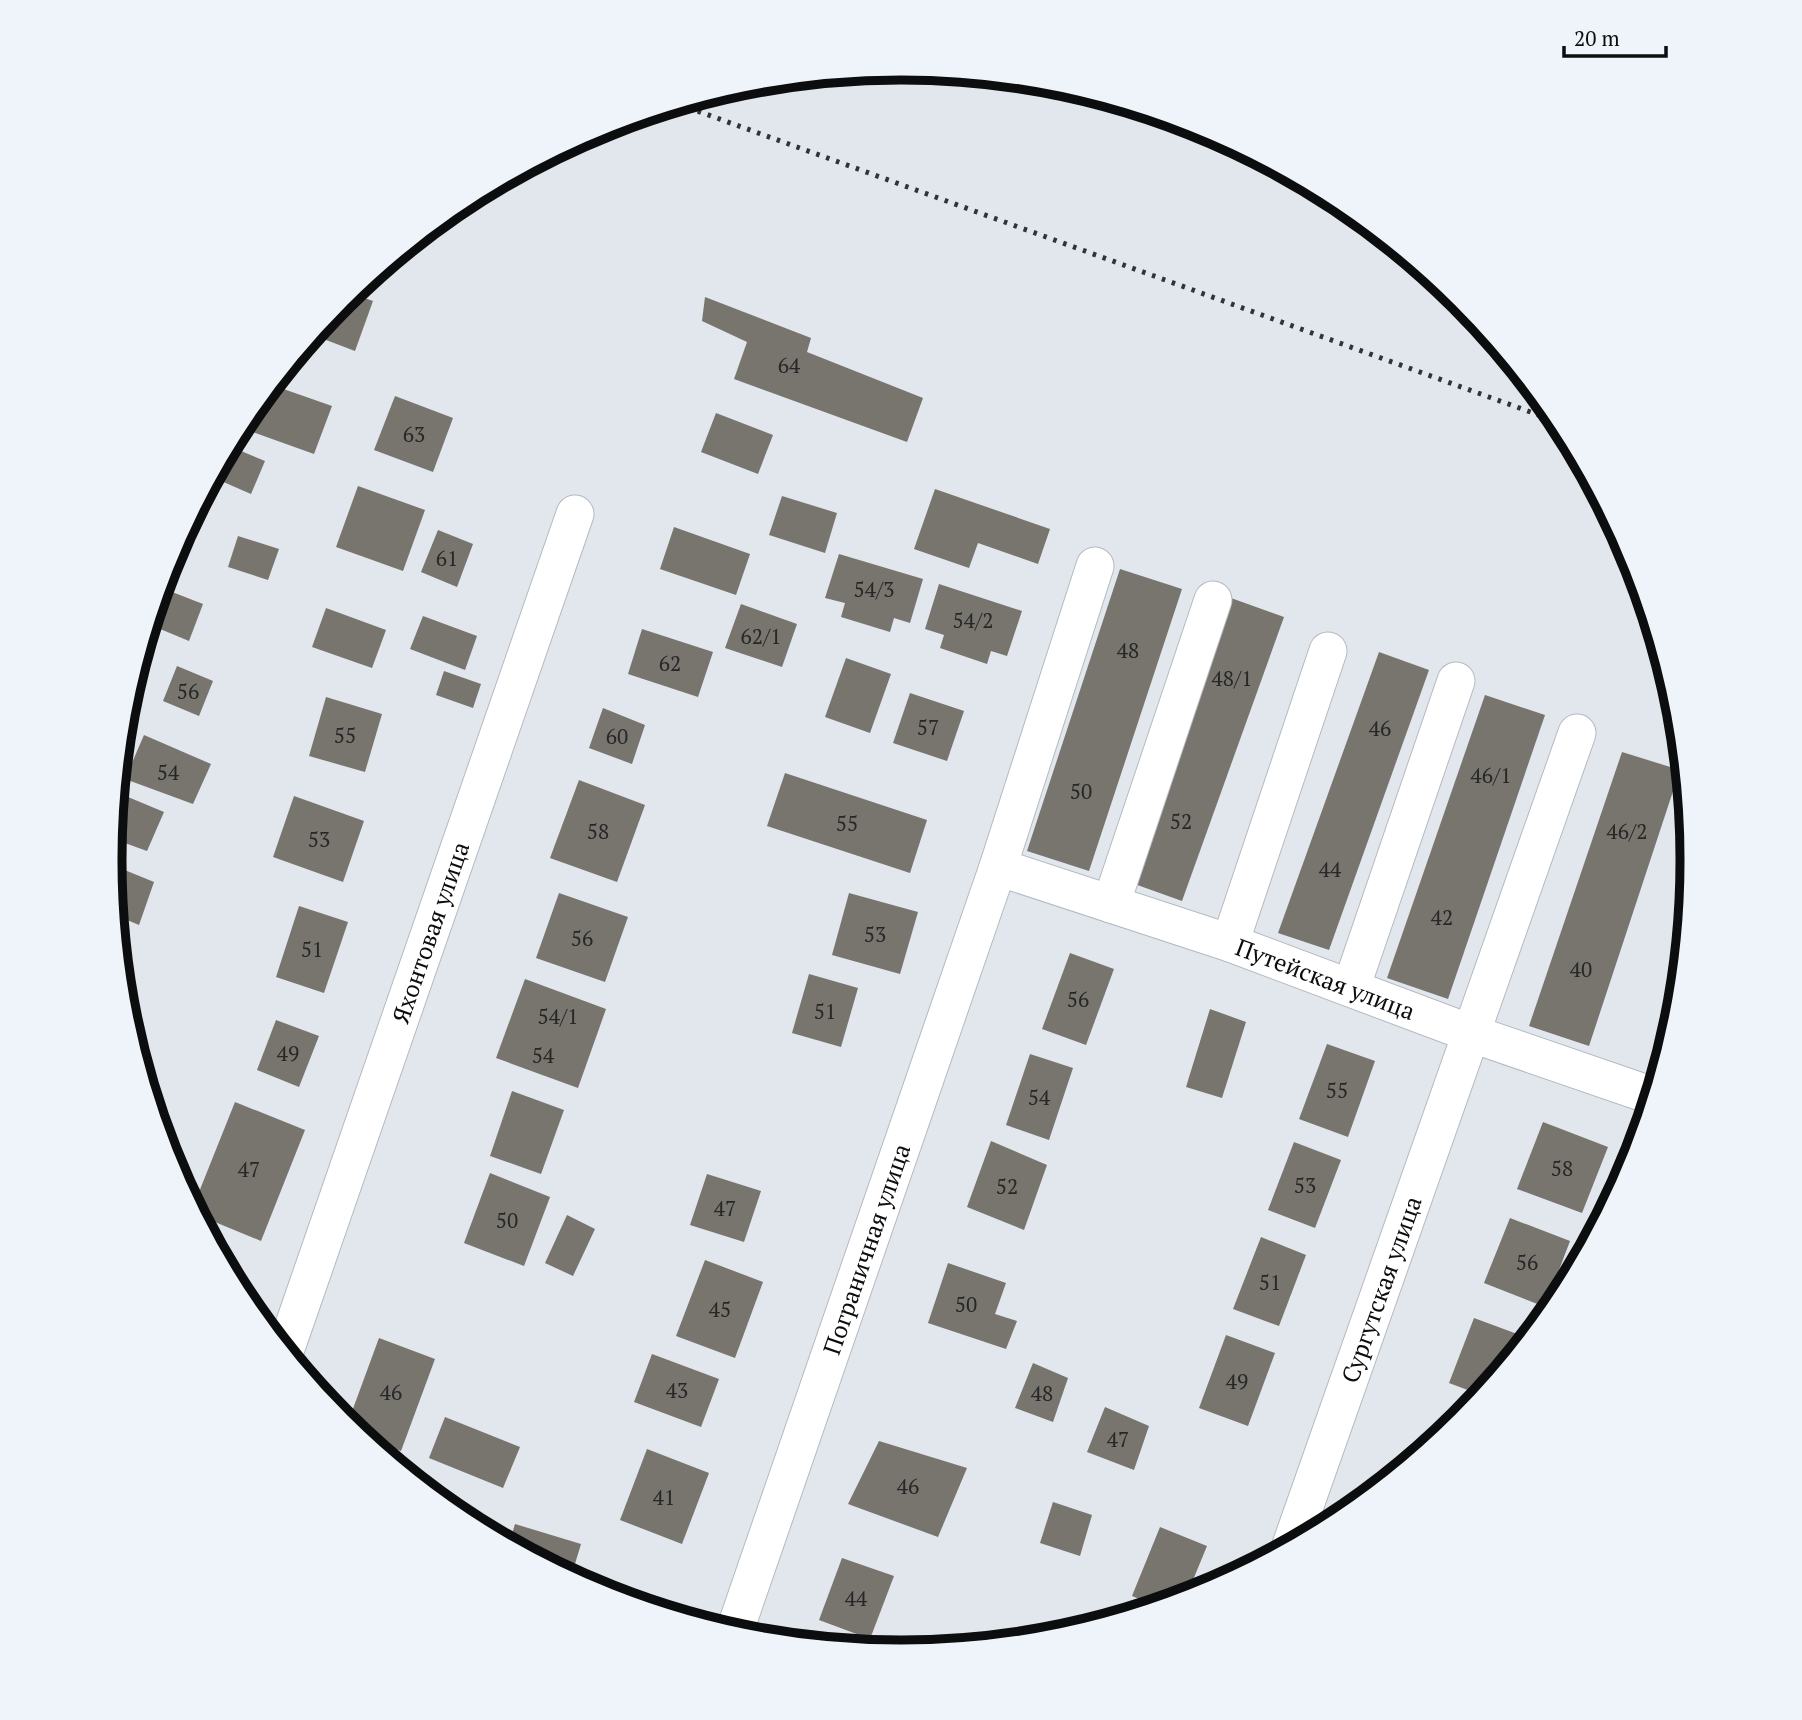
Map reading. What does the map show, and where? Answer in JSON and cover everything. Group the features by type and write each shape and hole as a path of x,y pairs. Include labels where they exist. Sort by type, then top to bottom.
{"street":[{"name":"Яхонтовая улица","path":"288,1341 575,514"},
{"name":"Пограничная улица","path":"738,1622 998,867 1095,566"},
{"path":"1111,904 1213,600"},
{"path":"1230,943 1328,651"},
{"path":"1351,988 1456,681"},
{"name":"Сургутская улица","path":"1295,1532 1577,733"},
{"name":"Путейская улица","path":"998,867 1230,943 1470,1033 1644,1093"}],"building":[{"path":"362,297 373,301 355,351 322,338"},
{"path":"705,297 811,338 807,352 923,398 907,442 734,379 747,342 702,321"},
{"path":"281,388 332,406 314,454 250,431"},
{"path":"395,396 453,418 433,472 374,450"},
{"path":"716,413 773,435 758,474 701,452"},
{"path":"239,450 265,461 251,494 220,481"},
{"path":"358,486 425,510 403,571 336,547"},
{"path":"935,489 1050,529 1038,564 978,543 969,568 914,549"},
{"path":"782,496 837,513 825,553 769,535"},
{"path":"674,527 750,554 736,595 660,569"},
{"path":"438,530 473,544 457,587 421,572"},
{"path":"238,536 279,549 268,580 228,567"},
{"path":"839,554 923,579 910,623 894,618 890,632 841,617 845,603 825,598"},
{"path":"1120,569 1182,589 1089,871 1027,851"},
{"path":"939,584 1022,611 1007,656 991,651 987,664 940,648 944,635 925,629"},
{"path":"170,591 203,604 189,641 157,628"},
{"path":"1231,598 1284,617 1182,901 1129,882"},
{"path":"741,604 797,624 782,667 725,648"},
{"path":"326,608 386,630 372,668 312,647"},
{"path":"423,616 477,636 465,670 410,649"},
{"path":"642,629 713,652 698,697 628,674"},
{"path":"1379,652 1429,670 1329,950 1278,933"},
{"path":"846,658 891,674 870,733 825,717"},
{"path":"177,666 213,681 199,716 163,701"},
{"path":"444,671 481,684 473,708 436,695"},
{"path":"910,693 964,711 947,761 893,743"},
{"path":"1485,695 1545,715 1448,999 1387,978"},
{"path":"326,697 382,714 365,772 309,756"},
{"path":"603,708 645,725 632,764 589,748"},
{"path":"144,735 211,764 193,804 126,779"},
{"path":"1622,752 1675,768 1676,781 1589,1046 1529,1026"},
{"path":"785,773 927,820 910,873 767,826"},
{"path":"579,780 645,805 617,882 550,858"},
{"path":"124,795 164,812 147,851 122,842"},
{"path":"294,796 364,821 343,882 273,857"},
{"path":"122,869 154,882 139,925 124,919"},
{"path":"559,893 628,917 605,982 536,958"},
{"path":"849,893 918,912 900,974 832,955"},
{"path":"299,906 348,922 324,993 276,977"},
{"path":"1070,953 1114,969 1086,1045 1042,1029"},
{"path":"809,974 858,988 841,1047 792,1033"},
{"path":"525,979 606,1009 578,1088 496,1058"},
{"path":"1210,1009 1246,1022 1222,1098 1186,1087"},
{"path":"276,1020 319,1036 299,1087 257,1070"},
{"path":"1327,1044 1375,1061 1348,1137 1299,1119"},
{"path":"1030,1054 1073,1068 1049,1140 1006,1125"},
{"path":"512,1091 564,1110 541,1174 490,1156"},
{"path":"235,1102 305,1130 261,1241 210,1220 198,1195"},
{"path":"1543,1122 1608,1147 1582,1213 1517,1189"},
{"path":"991,1141 1047,1165 1024,1230 967,1207"},
{"path":"1294,1142 1341,1160 1315,1228 1268,1210"},
{"path":"490,1173 550,1197 524,1266 464,1243"},
{"path":"707,1174 761,1191 744,1242 690,1225"},
{"path":"567,1215 595,1229 573,1276 545,1263"},
{"path":"1510,1218 1570,1241 1552,1288 1540,1305 1484,1283"},
{"path":"1261,1237 1306,1255 1279,1326 1233,1309"},
{"path":"705,1260 763,1282 735,1358 676,1336"},
{"path":"948,1263 1006,1283 995,1314 1017,1321 1006,1349 928,1323"},
{"path":"1474,1318 1519,1335 1471,1391 1449,1383"},
{"path":"1226,1335 1275,1353 1248,1426 1199,1408"},
{"path":"379,1338 435,1359 401,1451 387,1446 352,1413"},
{"path":"652,1354 719,1379 701,1427 634,1402"},
{"path":"1033,1363 1068,1378 1053,1422 1015,1408"},
{"path":"1105,1407 1149,1426 1134,1470 1087,1452"},
{"path":"445,1417 520,1447 503,1488 429,1458"},
{"path":"879,1441 967,1468 938,1537 848,1504"},
{"path":"647,1449 709,1473 682,1544 620,1520"},
{"path":"1053,1502 1092,1515 1080,1556 1040,1543"},
{"path":"515,1524 581,1544 574,1567 556,1559 512,1535"},
{"path":"1160,1527 1207,1546 1192,1583 1144,1601 1132,1596"},
{"path":"842,1558 894,1576 870,1639 819,1620"}],"railway":[{"path":"692,109 1541,416"}]}
